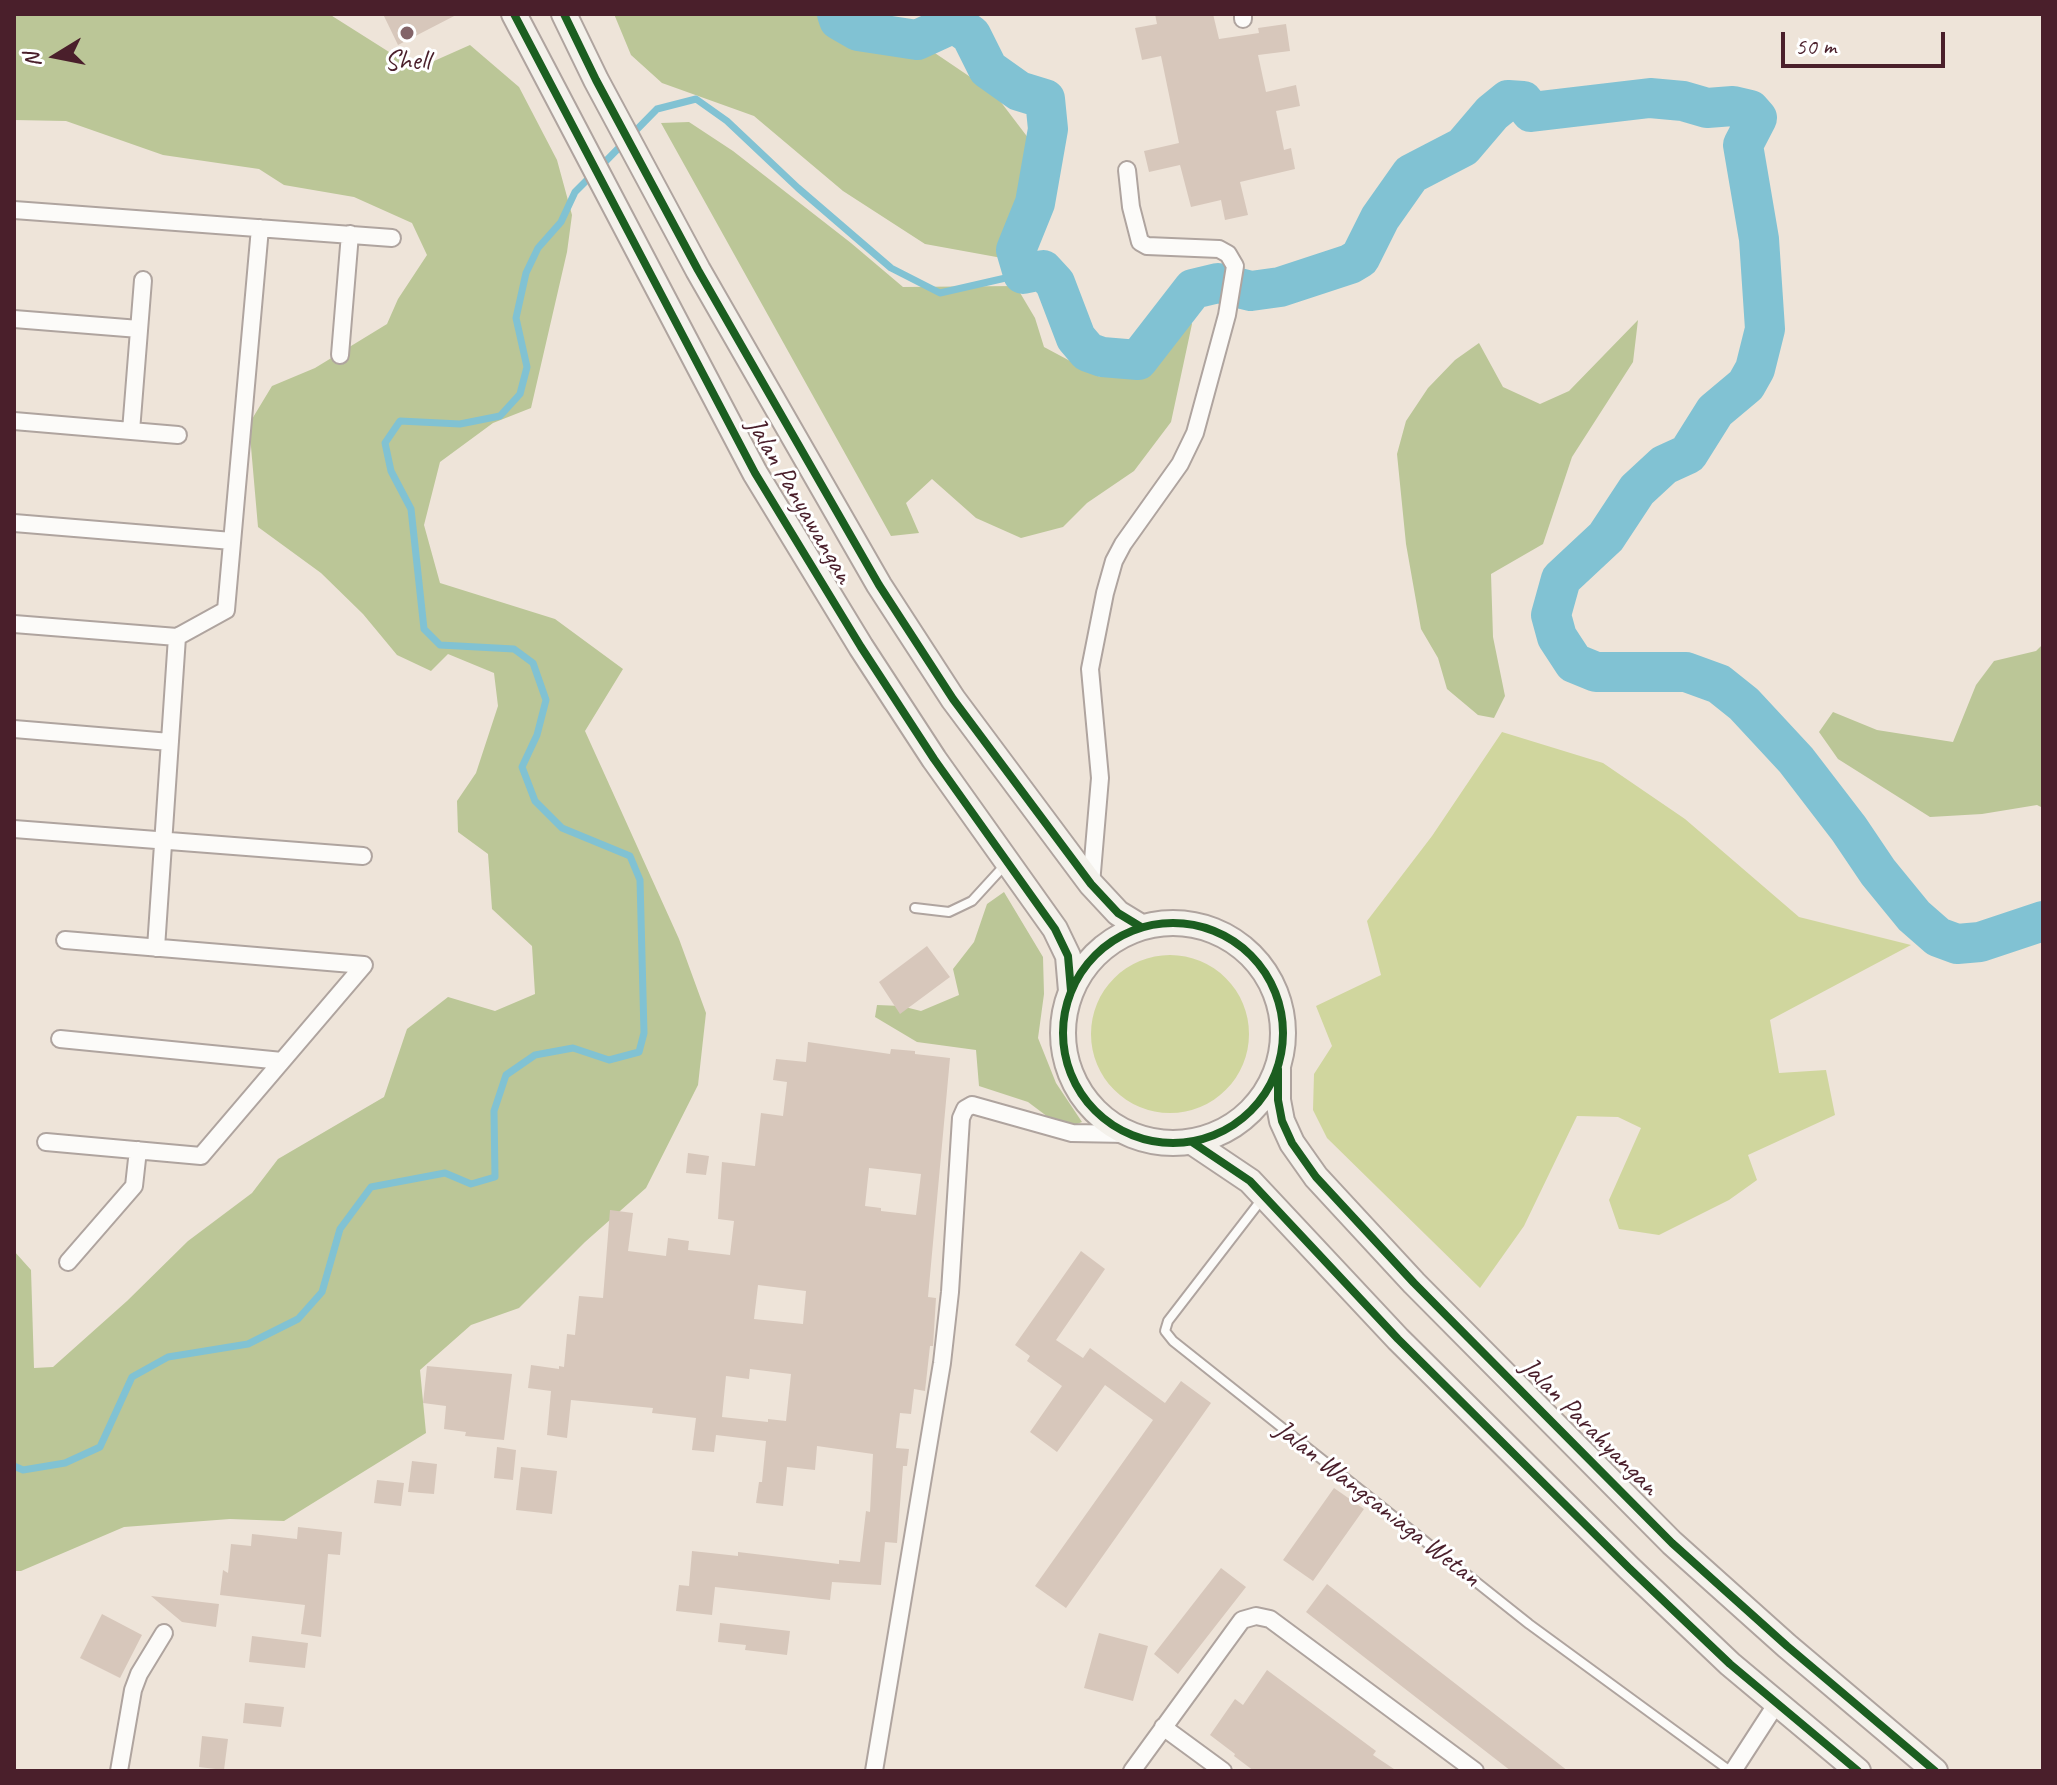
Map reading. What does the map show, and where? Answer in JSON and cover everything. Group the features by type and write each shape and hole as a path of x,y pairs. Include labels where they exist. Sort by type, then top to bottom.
{"main road":[{"name":"Jalan Panyawangan","path":"514,14 755,473 861,647 934,759 1062,941 1068,956 1071,991"},
{"name":"Jalan Panyawangan","path":"564,14 661,201 788,430 879,585 953,699 1091,884 1118,913 1141,927"},
{"path":"1175,922 1210,928 1240,944 1264,969 1279,1000 1284,1034 1278,1069 1265,1095 1245,1118 1220,1134 1192,1142 1159,1143 1127,1134 1099,1115 1078,1089 1066,1057 1063,1024 1071,991 1087,963 1112,941 1141,927 1175,922"},
{"name":"Jalan Parahyangan","path":"1278,1069 1278,1100 1282,1121 1292,1143 1316,1177 1394,1262 1672,1543 1787,1646 1935,1771"},
{"path":"1192,1142 1250,1181 1265,1195 1398,1339 1518,1459 1708,1642 1858,1771"}],"street":[{"path":"1091,884 1100,778 1090,669 1105,593 1114,561 1123,544 1180,464 1195,433 1227,315 1235,266 1228,254 1219,249 1147,246 1140,242 1131,207 1127,170"},
{"path":"14,210 392,238"},
{"path":"14,624 177,637 226,610 260,228"},
{"path":"340,355 350,234"},
{"path":"131,431 143,280"},
{"path":"14,319 139,329"},
{"path":"14,421 178,435"},
{"path":"14,523 232,541"},
{"path":"156,948 177,637"},
{"path":"14,729 170,742"},
{"path":"14,829 363,856"},
{"path":"46,1142 201,1156 364,965 65,940"},
{"path":"60,1039 282,1061"},
{"path":"874,1771 942,1363 950,1292 961,1118 965,1109 972,1105 1072,1133 1127,1134"},
{"path":"68,1262 134,1186 138,1150"},
{"path":"1132,1771 1242,1620 1256,1616 1270,1619 1475,1771"},
{"path":"119,1771 133,1690 164,1633"},
{"path":"1732,1771 1777,1703"},
{"path":"1163,1727 1223,1771"}],"lane":[{"path":"915,908 949,912 972,901 1007,862"},
{"name":"Jalan Wangsaniaga Wetan","path":"1265,1195 1168,1321 1165,1331 1173,1341 1529,1624 1732,1771"}],"green space":[{"path":"14,14 329,14 416,69 470,45 519,87 557,160 572,215 567,252 531,408 493,423 440,462 424,525 440,583 555,619 623,669 585,731 679,939 706,1013 698,1085 646,1188 585,1242 519,1308 471,1325 420,1370 426,1433 284,1521 230,1519 124,1527 21,1571 14,1571 14,1251 31,1270 34,1368 53,1367 188,1241 252,1193 278,1159 384,1097 407,1029 448,997 495,1011 535,994 532,946 492,909 488,854 458,832 457,801 476,773 498,706 494,673 448,654 431,671 397,655 363,614 321,573 258,527 249,424 272,386 315,368 387,324 398,299 427,255 412,223 354,197 284,185 259,169 163,155 66,121 14,120"},
{"path":"614,14 828,14 858,31 923,45 994,93 1051,168 1002,258 925,244 843,191 754,116 662,83 631,55"},
{"path":"689,122 733,151 903,287 1016,286 1035,318 1044,347 1100,377 1153,358 1187,315 1192,324 1171,422 1134,471 1087,503 1063,527 1021,538 976,518 932,479 906,503 919,533 891,536 661,123"},
{"path":"1638,320 1633,362 1572,457 1543,544 1491,574 1493,637 1505,696 1494,718 1478,715 1447,689 1438,658 1421,629 1406,544 1397,454 1406,421 1428,388 1455,360 1479,343 1503,387 1540,404 1569,391"},
{"path":"2043,644 2043,808 2037,805 1982,814 1930,817 1838,759 1819,732 1833,712 1877,730 1953,742 1976,685 1994,661 2036,651"},
{"path":"1502,732 1603,763 1685,819 1799,917 1911,945 1770,1020 1779,1073 1826,1070 1835,1115 1748,1155 1757,1180 1729,1200 1659,1235 1619,1229 1609,1200 1641,1128 1618,1117 1577,1116 1524,1226 1480,1288 1327,1138 1313,1110 1314,1074 1332,1046 1316,1006 1381,975 1367,921 1432,836"},
{"path":"1004,892 1043,957 1044,994 1038,1038 1056,1083 1082,1122 1072,1126 1052,1120 1028,1102 979,1086 976,1050 917,1042 875,1017 877,1005 921,1011 959,995 953,969 974,942 987,904"},
{"path":"1170,955 1200,961 1226,978 1243,1004 1249,1034 1243,1064 1226,1090 1200,1107 1170,1113 1140,1107 1114,1090 1097,1064 1091,1034 1097,1004 1114,978 1140,961"}],"building":[{"name":"Shell","path":"383,14 458,14 398,45"},
{"path":"1155,14 1213,14 1219,39 1259,33 1258,28 1286,24 1290,51 1258,55 1266,92 1296,85 1300,106 1276,111 1284,150 1291,148 1295,169 1240,182 1248,215 1225,220 1221,200 1191,207 1180,165 1149,172 1144,151 1179,143 1161,56 1142,60 1135,28 1157,24"},
{"path":"927,946 950,977 900,1014 879,982"},
{"path":"808,1042 890,1054 891,1049 915,1051 915,1054 950,1058 928,1297 936,1298 933,1346 930,1346 925,1391 914,1389 911,1414 900,1413 896,1448 909,1449 907,1466 903,1466 897,1543 885,1542 881,1585 832,1582 830,1600 715,1587 712,1615 676,1611 679,1585 689,1586 692,1551 738,1556 738,1552 839,1564 839,1560 860,1562 866,1511 870,1512 873,1454 817,1446 815,1470 787,1467 783,1506 756,1503 759,1482 762,1482 766,1441 716,1435 714,1452 692,1450 696,1418 652,1413 653,1408 571,1400 567,1438 547,1435 551,1391 528,1388 531,1365 564,1367 567,1334 575,1335 579,1296 603,1298 610,1210 633,1213 628,1251 666,1256 668,1238 689,1241 688,1250 730,1255 734,1221 718,1219 722,1162 755,1166 761,1113 783,1116 787,1082 773,1080 776,1059 806,1062","holes":["869,1168 921,1174 916,1215 865,1206","758,1285 806,1291 803,1324 754,1319","750,1369 791,1374 786,1421 722,1417 726,1376 749,1379"]},
{"path":"688,1153 709,1156 706,1175 686,1173"},
{"path":"1081,1251 1105,1269 1056,1340 1083,1358 1090,1348 1165,1403 1181,1381 1211,1403 1066,1608 1035,1586 1153,1420 1105,1385 1057,1452 1030,1432 1062,1386 1027,1361 1030,1356 1015,1345"},
{"path":"427,1366 512,1374 504,1440 465,1436 466,1432 444,1429 446,1406 423,1403"},
{"path":"497,1447 516,1450 513,1480 494,1478"},
{"path":"412,1461 437,1464 434,1494 408,1492"},
{"path":"521,1467 557,1471 552,1514 516,1510"},
{"path":"377,1480 404,1483 401,1506 374,1503"},
{"path":"1334,1488 1364,1509 1313,1581 1283,1560"},
{"path":"298,1527 342,1532 340,1555 328,1554 321,1637 301,1634 305,1605 220,1595 223,1570 228,1573 231,1544 251,1546 252,1534 297,1539"},
{"path":"1221,1568 1246,1587 1178,1674 1154,1654"},
{"path":"1327,1584 1568,1771 1511,1771 1306,1612"},
{"path":"151,1596 219,1604 216,1627 182,1622"},
{"path":"102,1614 142,1635 120,1678 80,1658"},
{"path":"720,1623 790,1631 787,1655 745,1650 746,1645 718,1642"},
{"path":"1099,1633 1148,1646 1133,1701 1084,1688"},
{"path":"252,1636 308,1643 305,1668 249,1662"},
{"path":"1267,1670 1376,1751 1373,1755 1397,1771 1254,1771 1234,1756 1210,1735 1235,1699 1243,1705"},
{"path":"245,1703 284,1707 281,1727 243,1723"},
{"path":"202,1736 228,1739 224,1770 199,1767"}],"waterway":[{"path":"837,14 839,20 858,31 917,40 954,23 971,35 988,69 1019,91 1045,99 1048,129 1035,203 1016,250 1023,274 1043,270 1055,283 1076,338 1088,352 1102,357 1138,360 1193,289 1218,283 1251,291 1280,287 1360,258 1380,218 1411,174 1463,147 1492,113 1508,100 1523,101 1531,112 1650,98 1683,101 1707,108 1733,106 1750,110 1757,118 1743,145 1759,239 1765,329 1755,369 1746,385 1715,411 1688,454 1664,465 1637,490 1606,537 1561,579 1551,615 1557,637 1574,663 1596,672 1686,672 1719,684 1744,704 1796,760 1878,872 1914,916 1938,937 1957,944 1980,942 2043,921"},
{"path":"601,166 657,109 696,99 727,121 798,188 891,268 940,293 1023,274"},
{"path":"14,1466 23,1470 65,1463 100,1447 132,1377 168,1357 248,1344 298,1319 322,1292 340,1229 371,1187 445,1173 471,1184 495,1177 494,1111 506,1075 535,1055 573,1048 609,1060 639,1052 644,1033 640,880 630,856 562,828 535,801 522,767 537,735 546,700 533,663 514,649 440,645 424,629 411,509 391,471 385,443 400,421 460,424 500,416 520,394 527,367 516,318 526,273 538,248 561,222 575,192 592,175"}],"cycle path":[{"path":"514,14 755,473 861,647 934,759 1055,929 1068,956 1071,991"},
{"path":"564,14 698,270 879,585 953,699 1091,884 1118,913 1141,927"},
{"path":"1173,923 1215,931 1251,955 1275,991 1283,1033 1275,1075 1251,1111 1215,1135 1173,1143 1131,1135 1095,1111 1071,1075 1063,1033 1071,991 1095,955 1131,931 1173,923"},
{"path":"1278,1069 1278,1100 1282,1121 1292,1143 1316,1177 1414,1283 1672,1543 1787,1646 1935,1771"},
{"path":"1192,1142 1250,1181 1398,1339 1629,1568 1730,1664 1858,1771"}],"place":[{"name":"Shell","path":"407,33"}]}
